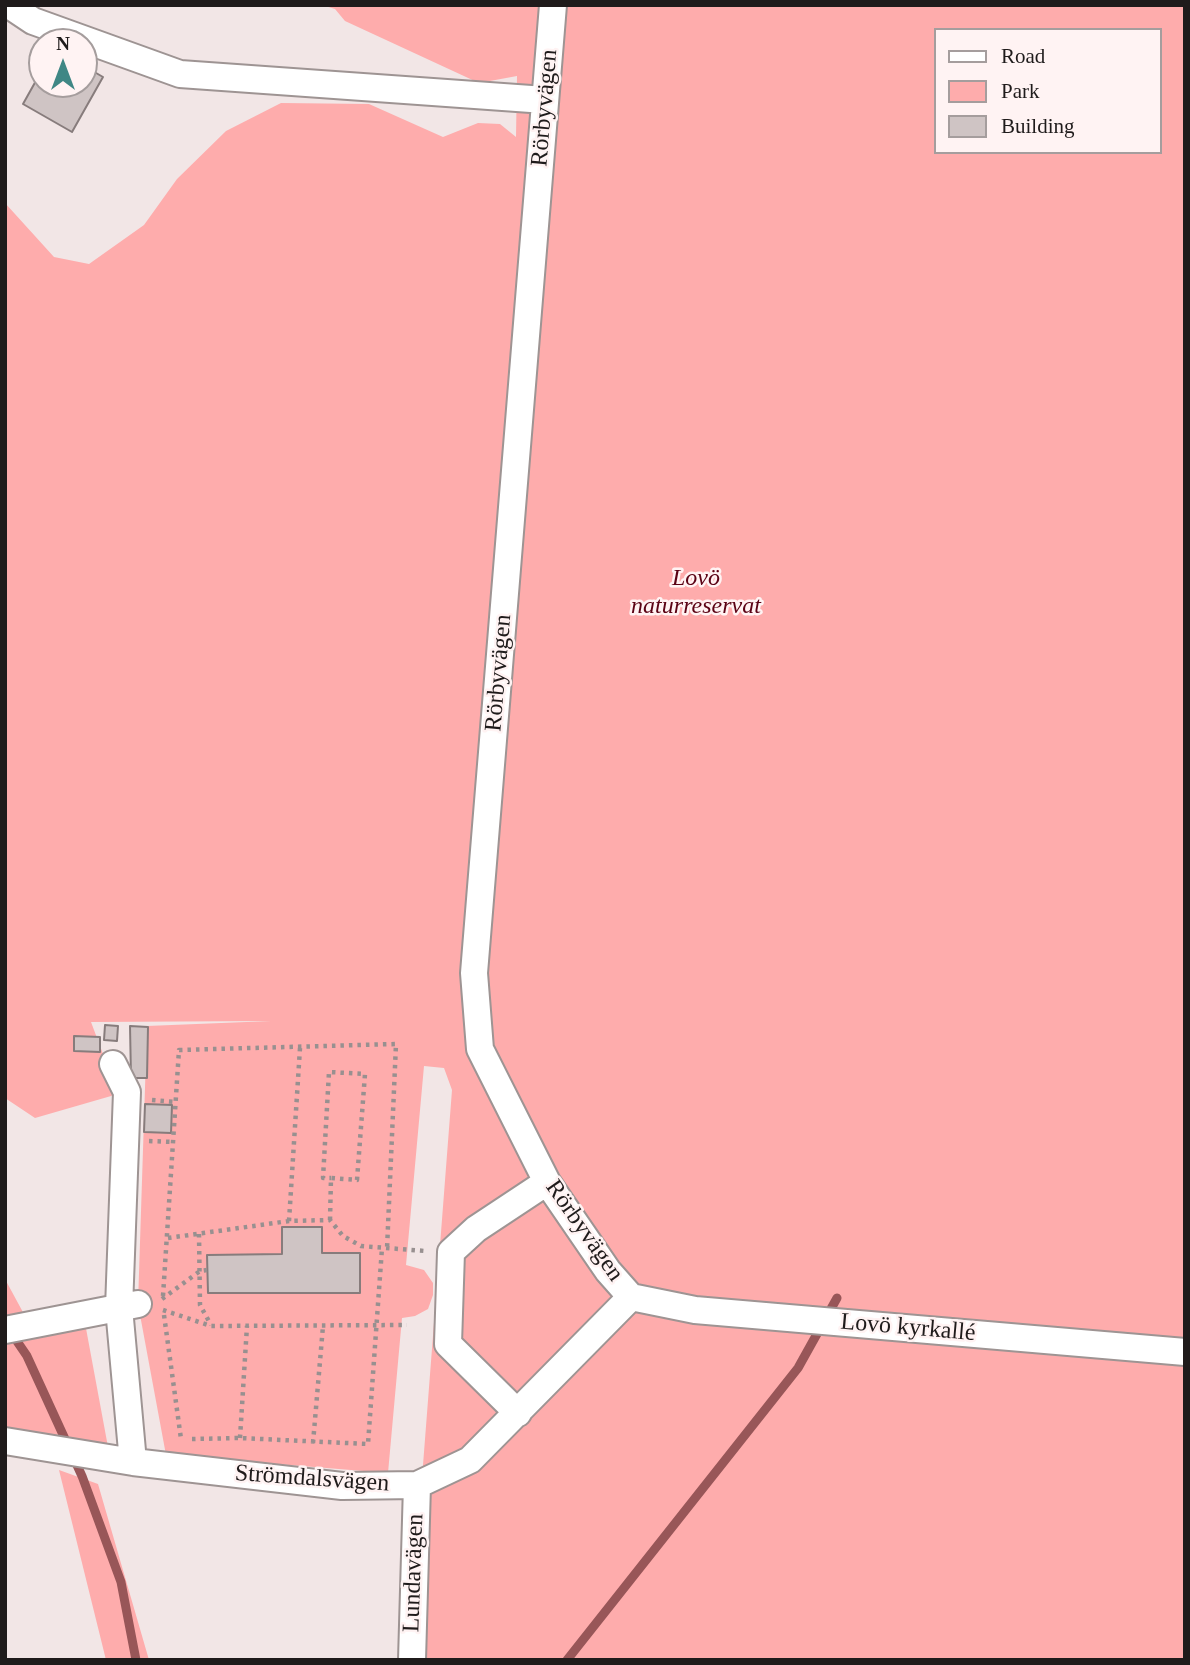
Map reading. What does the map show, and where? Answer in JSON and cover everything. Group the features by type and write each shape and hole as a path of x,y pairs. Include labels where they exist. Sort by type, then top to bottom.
{"street":[{"path":"9,5 33,21 180,74 545,100"},
{"name":"Rörbyvägen","path":"553,5 474,973 480,1049 547,1182 608,1271 631,1297"},
{"path":"113,1064 127,1092 146,1305 133,1462"},
{"path":"518,1413 448,1344 451,1252 476,1229 547,1182"},
{"name":"Lovö kyrkallé","path":"631,1297 695,1310 1185,1353"},
{"name":"Strömdalsvägen","path":"5,1441 133,1462 342,1486 417,1485 470,1460 631,1297"},
{"path":"5,1330 146,1305"},
{"name":"Lundavägen","path":"412,1660 417,1485"}],"path":[{"path":"397,1044 385,1248 376,1325 368,1444 240,1438 181,1439 146,1305 168,1238 179,1050 397,1044"},
{"path":"289,1221 300,1048"},
{"path":"329,1072 365,1074 357,1180 331,1178 323,1178 329,1072"},
{"path":"331,1178 330,1220 343,1236 361,1246 451,1252"},
{"path":"168,1238 289,1221 330,1220"},
{"path":"199,1234 200,1305 211,1326"},
{"path":"146,1305 200,1271 207,1270"},
{"path":"146,1305 211,1326 407,1325"},
{"path":"240,1438 247,1326"},
{"path":"313,1443 323,1326"}],"green space":[{"name":"Lovö naturreservat","path":"322,5 1185,5 1185,1660 401,1660 423,1465 452,1090 444,1068 424,1066 406,1265 424,1270 433,1283 433,1295 428,1309 415,1316 402,1318 388,1473 166,1455 138,1304 147,1026 271,1021 91,1022 118,1094 35,1118 5,1098 5,203 54,257 89,264 144,225 177,179 226,131 281,103 369,104 443,137 478,123 500,124 516,137 517,76 479,83 345,21 335,9"},
{"path":"5,1279 25,1316 5,1320"},
{"path":"85,1323 108,1447 5,1429 5,1340"},
{"path":"59,1470 98,1484 149,1660 106,1660"}],"building":[{"path":"28,95 28,98 91,98 72,132 23,104"},
{"path":"105,1025 118,1026 117,1041 104,1040"},
{"path":"130,1026 148,1027 147,1078 131,1078"},
{"path":"74,1036 100,1037 100,1052 74,1051"},
{"path":"145,1104 172,1105 171,1133 144,1132"},
{"path":"282,1227 322,1227 322,1253 360,1253 360,1293 208,1293 207,1255 282,1254"}],"waterway":[{"path":"567,1660 798,1368 837,1298"},
{"path":"10,1331 27,1356 82,1476 121,1582 136,1660"}]}
